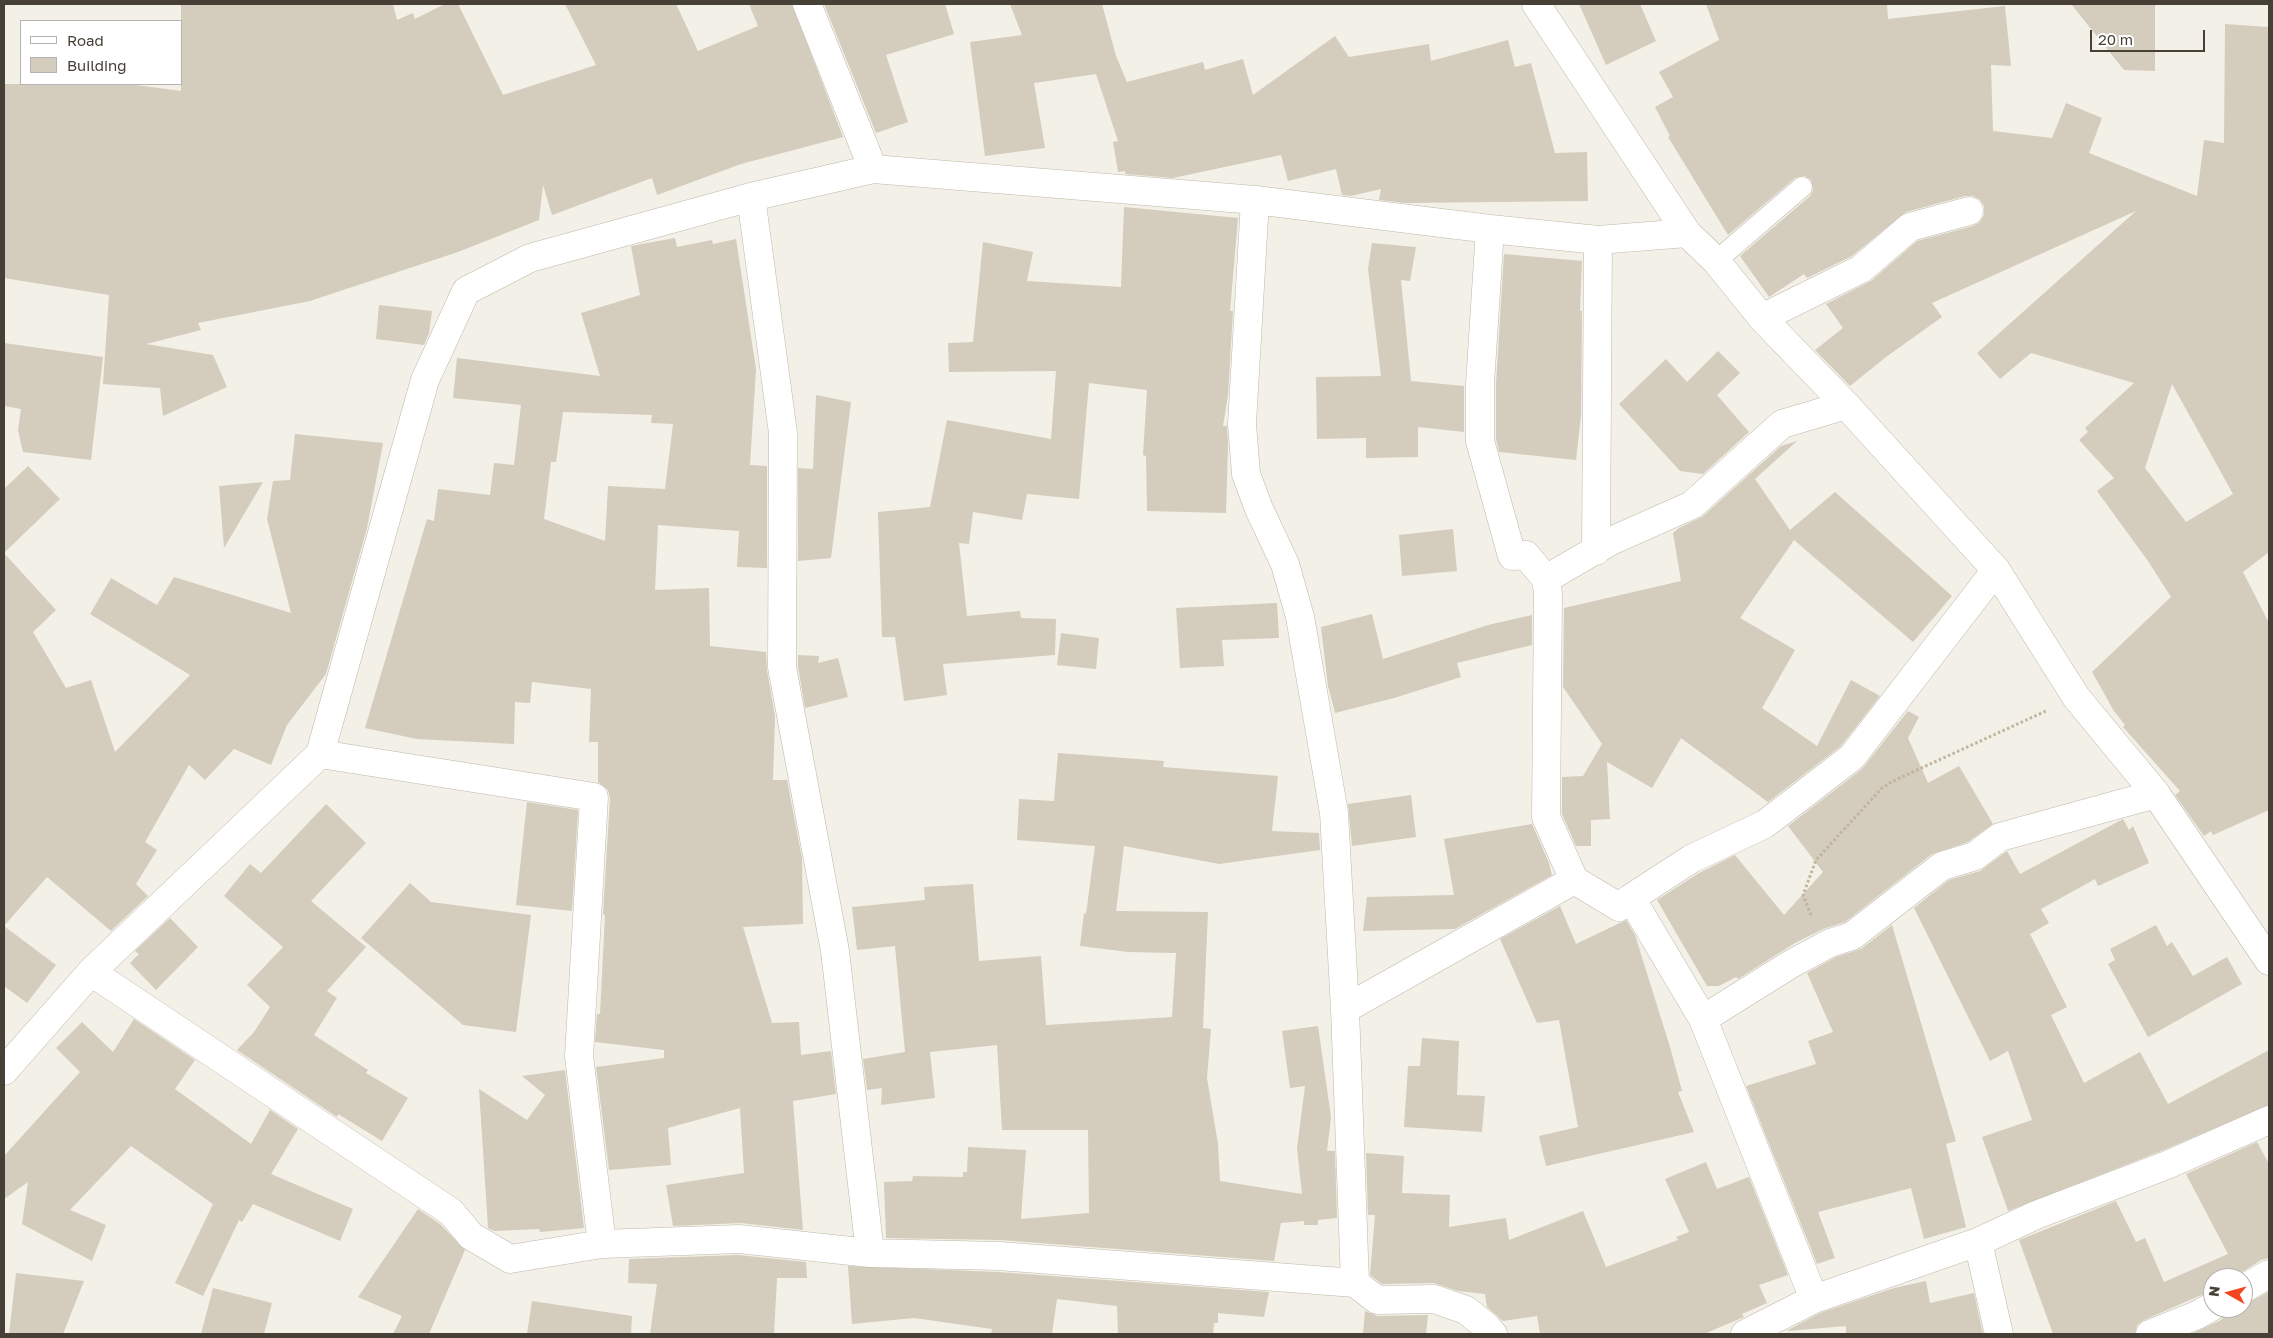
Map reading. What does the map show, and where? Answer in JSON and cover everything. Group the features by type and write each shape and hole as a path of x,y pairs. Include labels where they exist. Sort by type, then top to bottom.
{"street":[{"path":"807,4 873,170"},
{"path":"1536,4 1686,233 1716,261 1762,318 1846,405 1996,570 2076,697 2156,794 2269,961"},
{"path":"4,1071 91,972 320,754 425,380 466,291 530,258 751,197 873,170 1255,200 1490,229 1598,240 1686,233"},
{"path":"751,197 784,433 782,667 836,951 870,1253"},
{"path":"1255,200 1242,424 1246,474 1259,509 1285,564 1300,616 1334,813 1345,1009 1355,1283"},
{"path":"1762,318 1862,269 1910,227 1970,211"},
{"path":"1490,229 1480,384 1480,441 1512,556 1526,555 1546,579 1548,594 1546,817 1574,880 1619,907 1691,859 1765,824 1852,757 1996,570"},
{"path":"1596,551 1598,240"},
{"path":"1546,579 1611,541 1692,505 1782,424 1846,405"},
{"path":"320,754 594,797 579,1056 602,1244"},
{"path":"1703,1019 1830,943 1852,936 1942,866 1975,856 2000,837 2156,794"},
{"path":"1345,1009 1574,880"},
{"path":"1631,898 1703,1019 1814,1299"},
{"path":"91,972 451,1212 471,1236 510,1259 602,1244 739,1239 870,1253 999,1256 1355,1283 1377,1300 1434,1299 1466,1310 1493,1334"},
{"path":"1745,1334 1814,1299 1978,1242 2036,1215 2167,1165 2269,1120"},
{"path":"1978,1242 1999,1334"},
{"path":"2253,1283 2269,1274"},
{"path":"2150,1334 2203,1312"}],"lane":[{"path":"1716,261 1802,186"}],"path":[{"path":"1830,943 1810,912 1802,895 1816,860 1882,788 1893,781 2076,697"}],"building":[{"path":"181,4 393,4 397,20 413,13 415,19 445,4 458,4 503,95 596,65 565,4 676,4 698,51 758,26 749,4 792,4 843,137 741,164 657,195 652,178 552,215 543,185 539,220 458,252 310,301 198,323 201,330 146,344 213,355 227,387 163,416 160,388 103,384 109,295 4,278 4,84 136,85 181,91"},
{"path":"824,4 945,4 954,34 886,55 908,122 876,133"},
{"path":"1010,4 1102,4 1116,56 1127,82 1203,62 1205,70 1243,59 1253,95 1335,36 1349,57 1429,44 1431,61 1508,40 1515,67 1531,63 1555,153 1587,152 1588,201 1406,203 1379,200 1381,189 1351,196 1342,195 1336,169 1288,181 1281,155 1173,178 1125,174 1125,171 1118,172 1113,142 1118,141 1096,74 1034,83 1045,148 985,156 970,42 1022,35"},
{"path":"1579,4 1640,4 1656,41 1606,65"},
{"path":"1706,4 1887,4 1888,19 2005,6 2011,66 1991,65 1993,131 2052,138 2066,103 2102,118 2089,153 2197,196 2204,140 2224,143 2225,24 2269,27 2269,552 2243,572 2269,623 2269,810 2213,835 2211,831 2204,836 2175,795 2180,791 2123,727 2125,725 2114,711 2092,672 2171,597 2148,561 2097,491 2114,478 2079,440 2088,432 2085,428 2134,383 2031,353 2000,379 1977,353 2136,211 1932,303 1942,317 1886,357 1850,386 1815,350 1843,328 1826,304 1871,281 1917,241 1973,226 1980,222 1984,215 1984,206 1980,200 1973,196 1965,196 1906,212 1852,256 1807,278 1804,274 1769,297 1740,256 1810,196 1813,190 1811,180 1805,176 1795,178 1728,235 1668,137 1670,136 1655,107 1673,97 1659,72 1719,40","holes":["2172,384 2233,494 2186,522 2145,468"]},
{"path":"2071,4 2155,4 2155,71 2124,70"},
{"path":"1124,207 1238,218 1230,311 1233,311 1228,395 1223,426 1227,426 1228,443 1226,513 1147,511 1146,456 1143,455 1147,390 1089,383 1079,499 1027,494 1022,520 973,512 969,544 959,543 967,616 1020,611 1021,618 1056,619 1055,655 943,664 947,695 904,701 895,637 882,637 878,512 930,507 947,420 1051,439 1056,371 949,372 948,343 973,342 983,242 1033,252 1027,281 1121,287"},
{"path":"675,238 677,247 712,240 713,244 736,239 756,369 750,465 767,466 767,568 737,567 739,531 658,525 655,590 709,588 710,646 766,652 767,670 775,716 773,780 787,780 802,858 803,924 743,927 772,1023 799,1022 801,1055 831,1051 836,1094 793,1101 803,1230 741,1223 673,1226 666,1185 744,1173 740,1108 668,1128 671,1165 609,1170 596,1067 664,1058 664,1050 595,1042 597,1014 600,1014 605,915 603,914 610,798 608,790 598,782 598,742 589,742 591,689 532,682 530,703 515,702 514,744 417,739 365,728 427,519 434,521 438,489 490,495 494,463 514,465 521,405 453,398 457,358 600,376 581,313 640,295 631,246","holes":["563,412 652,415 651,423 673,424 665,489 608,486 605,541 544,519 551,462 556,462"]},
{"path":"1372,243 1416,247 1410,281 1401,280 1411,381 1464,386 1464,432 1418,427 1418,457 1366,458 1366,438 1317,439 1316,377 1381,376 1368,269"},
{"path":"1504,254 1582,261 1580,311 1582,311 1581,415 1576,460 1499,452 1496,439 1496,384"},
{"path":"379,305 432,311 429,333 424,345 376,339"},
{"path":"4,343 103,357 91,460 23,452 18,430 21,409 4,406"},
{"path":"1718,351 1740,373 1717,395 1749,432 1703,474 1680,471 1619,404 1666,359 1687,382"},
{"path":"816,395 851,402 831,558 798,561 798,468 813,469"},
{"path":"295,434 383,443 367,528 326,674 287,725 271,765 234,749 205,780 189,765 145,842 157,850 136,884 148,896 111,931 47,877 4,926 4,553 56,610 33,632 66,688 91,680 115,752 190,675 90,614 111,578 157,605 174,577 291,613 267,519 273,481 290,480"},
{"path":"1797,441 1755,479 1790,530 1835,492 1952,596 1913,642 1794,540 1740,618 1795,650 1762,708 1817,746 1851,680 1880,696 1841,746 1768,802 1681,738 1652,788 1607,762 1610,819 1591,820 1591,846 1576,846 1562,814 1562,777 1583,776 1602,744 1563,687 1564,608 1681,581 1673,533 1702,517 1781,446"},
{"path":"28,466 60,499 4,553 4,489"},
{"path":"263,482 224,548 219,486"},
{"path":"1453,529 1457,571 1402,576 1399,535"},
{"path":"1277,603 1279,638 1222,640 1224,666 1180,668 1176,608"},
{"path":"1372,614 1383,659 1488,625 1532,615 1532,645 1457,663 1461,677 1394,698 1335,713 1328,686 1321,627"},
{"path":"1061,633 1099,638 1096,669 1057,665"},
{"path":"798,655 819,656 818,663 838,658 848,697 805,708"},
{"path":"1908,711 1919,717 1908,738 1928,783 1959,766 1993,824 1968,842 1932,854 1845,922 1823,929 1795,943 1738,979 1736,977 1719,986 1707,986 1657,900 1699,873 1735,855 1784,915 1823,872 1788,826 1862,769"},
{"path":"1058,753 1164,761 1163,767 1278,776 1272,831 1319,833 1320,850 1219,864 1124,846 1116,911 1208,912 1203,1028 1211,1029 1207,1078 1218,1144 1220,1181 1302,1194 1297,1148 1305,1086 1290,1088 1282,1031 1318,1026 1331,1117 1327,1151 1335,1151 1337,1218 1318,1220 1318,1225 1304,1225 1304,1221 1281,1223 1274,1261 1000,1240 886,1238 884,1182 912,1181 913,1176 963,1177 963,1172 967,1172 968,1147 1026,1150 1021,1219 1089,1213 1088,1130 1002,1130 997,1045 930,1052 935,1098 881,1105 882,1088 867,1090 863,1059 905,1052 895,946 857,950 852,907 925,900 924,887 973,884 979,961 1041,956 1046,1025 1172,1017 1176,953 1128,952 1080,946 1095,846 1017,840 1019,799 1054,801"},
{"path":"1411,795 1416,837 1352,846 1348,804"},
{"path":"527,802 578,810 572,911 516,905"},
{"path":"326,804 366,843 311,901 366,947 327,991 337,998 314,1035 368,1070 366,1073 408,1098 382,1141 338,1114 337,1117 237,1050 254,1032 270,1007 247,985 283,947 224,896 250,864 261,873"},
{"path":"2123,819 2129,830 2133,826 2149,863 2098,886 2095,879 2041,909 2049,923 2030,934 2067,1007 2051,1015 2084,1083 2140,1052 2168,1104 2269,1050 2269,1105 2161,1151 2008,1211 1982,1137 2032,1120 2008,1051 1990,1061 1914,908 1949,880 1980,871 2007,851 2020,874"},
{"path":"1532,824 1549,863 1552,875 1455,929 1363,931 1367,897 1454,895 1444,839"},
{"path":"410,883 431,902 531,915 516,1032 463,1025 361,938"},
{"path":"1560,906 1576,944 1626,920 1635,935 1670,1047 1682,1091 1678,1092 1694,1132 1546,1166 1539,1136 1578,1127 1559,1020 1537,1023 1500,939"},
{"path":"170,918 198,947 156,990 130,963 139,954 135,951"},
{"path":"1892,925 1956,1141 1946,1144 1966,1227 1924,1239 1911,1188 1818,1212 1835,1258 1817,1264 1746,1086 1816,1064 1808,1041 1833,1032 1807,973 1836,957 1861,949"},
{"path":"2156,925 2167,946 2172,942 2193,976 2227,957 2242,984 2148,1037 2108,964 2115,960 2110,949"},
{"path":"4,926 56,965 27,1003 4,986"},
{"path":"134,1019 195,1060 175,1089 251,1144 270,1110 298,1129 271,1174 353,1209 340,1241 253,1204 242,1222 239,1220 203,1296 175,1283 213,1204 131,1146 70,1210 106,1225 92,1261 22,1224 28,1182 4,1199 4,1156 80,1072 56,1048 82,1022 113,1052"},
{"path":"1422,1038 1459,1041 1457,1095 1485,1096 1482,1132 1404,1127 1408,1066 1420,1066"},
{"path":"565,1070 584,1228 540,1232 539,1229 494,1231 488,1228 479,1089 527,1120 545,1095 522,1076"},
{"path":"2257,1142 2269,1164 2269,1258 2261,1260 2249,1268 2203,1268 2203,1294 2144,1320 2137,1325 2135,1334 2053,1334 2019,1240 2116,1201 2136,1242 2145,1238 2164,1282 2228,1254 2186,1174"},
{"path":"1366,1153 1404,1156 1402,1193 1450,1195 1449,1227 1506,1218 1509,1240 1583,1211 1606,1267 1678,1240 1676,1237 1689,1232 1665,1179 1706,1162 1717,1189 1749,1177 1788,1275 1759,1285 1767,1303 1742,1314 1744,1317 1704,1334 1540,1334 1537,1316 1503,1321 1487,1307 1485,1294 1458,1291 1434,1283 1382,1284 1370,1275 1375,1215 1368,1215"},
{"path":"418,1209 440,1224 465,1250 429,1334 393,1334 402,1316 358,1297"},
{"path":"738,1255 806,1262 807,1278 777,1278 774,1334 650,1334 657,1284 628,1283 629,1259"},
{"path":"848,1266 998,1272 1269,1292 1264,1317 1218,1313 1218,1323 1214,1323 1213,1334 1118,1334 1117,1306 1057,1299 1052,1334 991,1334 992,1329 914,1318 852,1324"},
{"path":"16,1273 84,1281 63,1334 9,1334"},
{"path":"1926,1281 1930,1303 1974,1293 1983,1334 1846,1334 1846,1326 1788,1331 1820,1313 1894,1288"},
{"path":"213,1288 272,1303 264,1334 201,1334"},
{"path":"2269,1292 2269,1334 2191,1334 2223,1318 2253,1318 2253,1300"},
{"path":"532,1301 632,1316 631,1334 527,1334"},
{"path":"1365,1311 1377,1316 1428,1315 1426,1334 1363,1334"}]}
